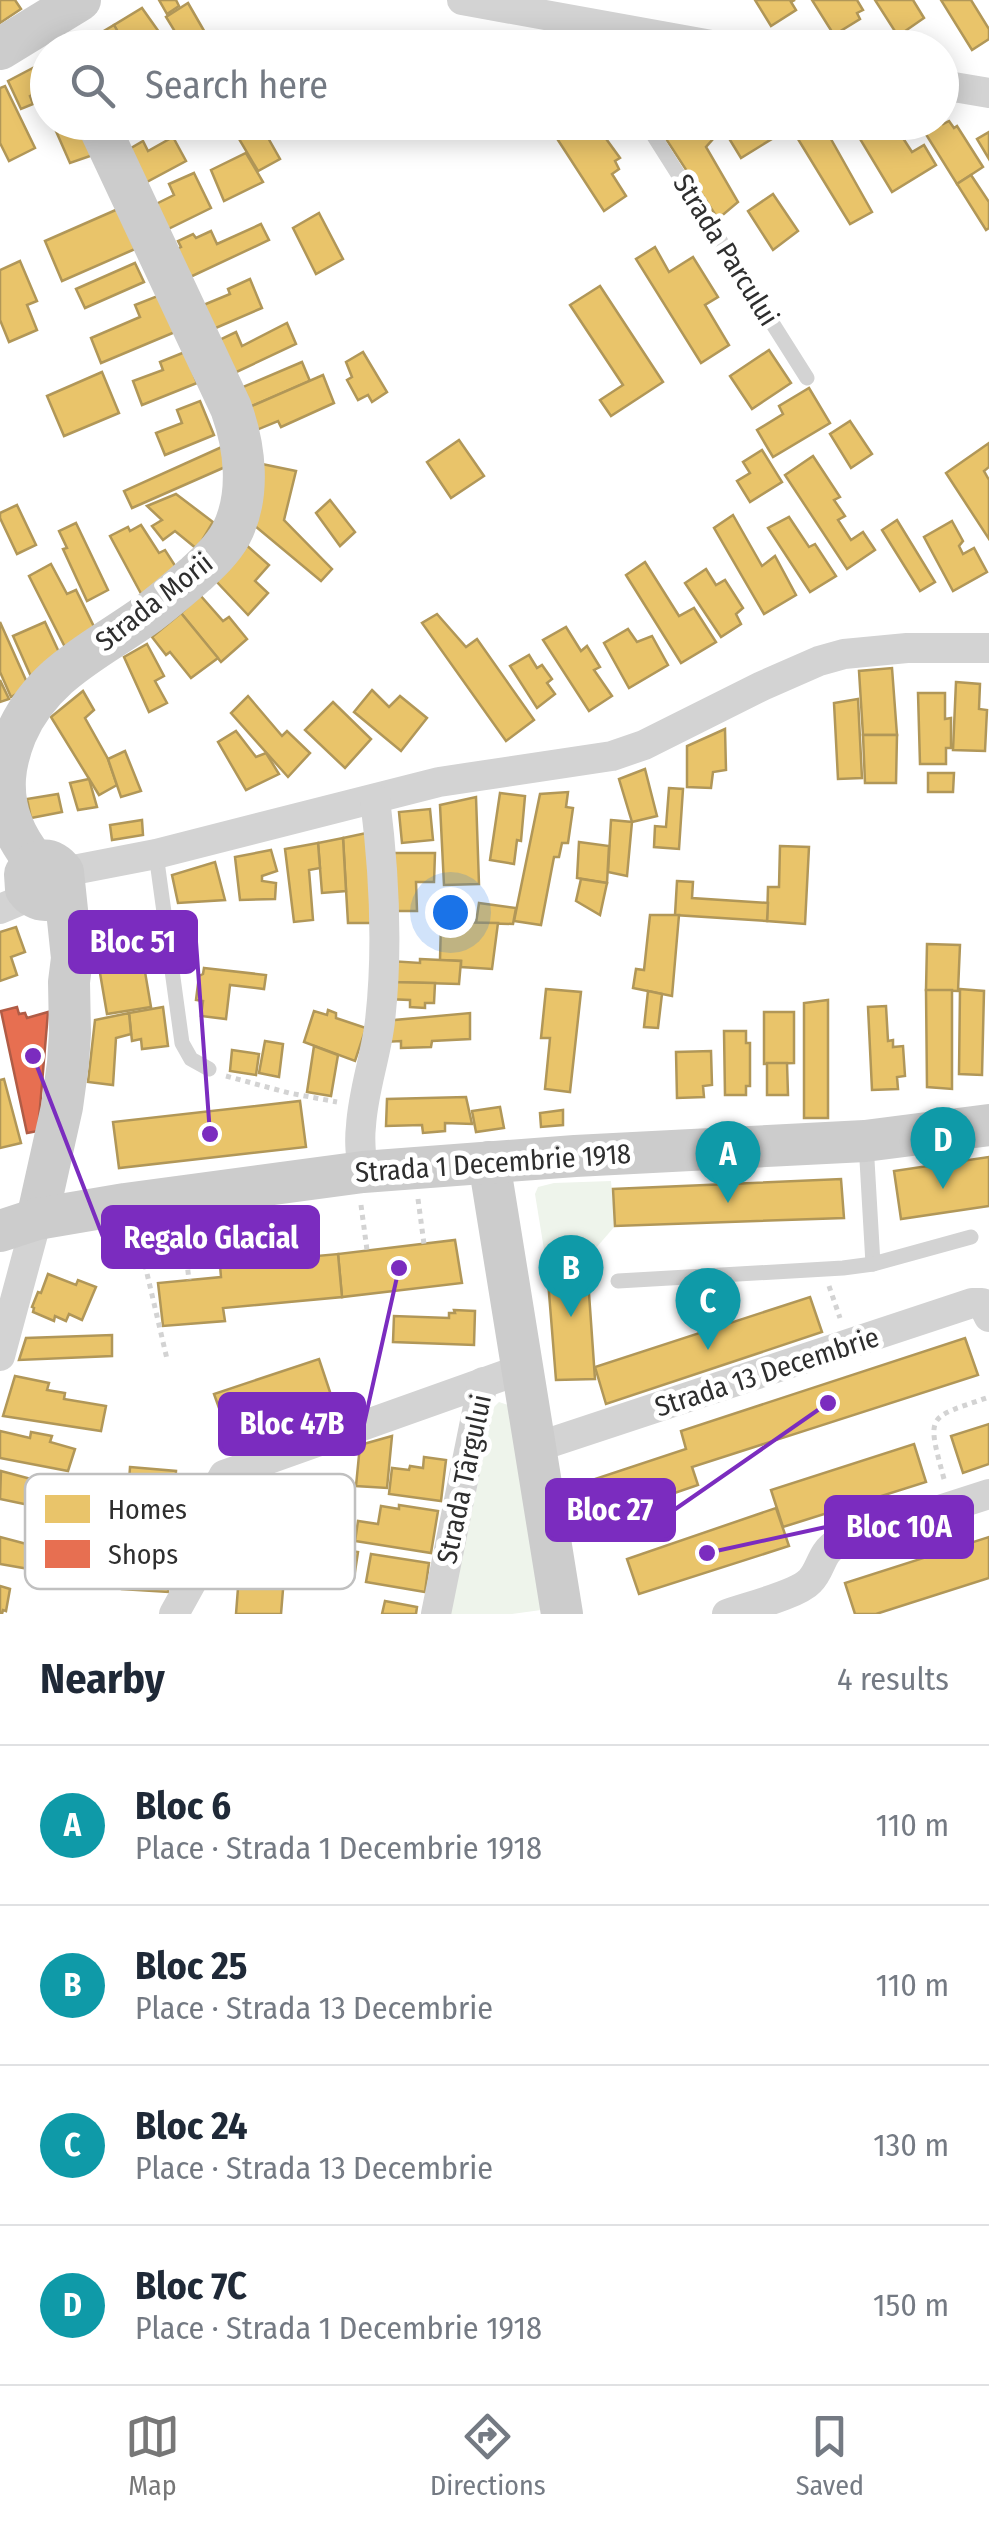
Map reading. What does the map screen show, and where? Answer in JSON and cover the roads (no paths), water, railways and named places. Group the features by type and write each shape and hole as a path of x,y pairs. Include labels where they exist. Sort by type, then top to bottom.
{"street":[{"path":"462,0 573,30"},
{"path":"33,30 55,17"},
{"path":"0,49 30,32"},
{"path":"959,88 989,93"},
{"name":"Strada Morii","path":"19,1225 62,1108 70,1020 69,982 9,816 4,787 10,750 42,690 64,670 150,612 224,545 233,530 244,483 242,446 231,408 105,140"},
{"path":"32,877 156,854 439,782 612,756 670,733 762,686 844,654 907,648 989,648"},
{"path":"362,1187 360,1129 382,994 384,929 375,799"},
{"name":"Strada 1 Decembrie 1918","path":"19,1225 230,1188 362,1187 488,1162 866,1141 989,1126"},
{"path":"488,1162 503,1375 537,1447 562,1614"},
{"path":"0,1356 19,1225"},
{"name":"Strada 13 Decembrie","path":"537,1447 976,1302 984,1305 989,1318"},
{"path":"227,1474 503,1375"},
{"name":"Strada Târgului","path":"436,1614 503,1375"},
{"path":"727,1614 800,1589 811,1580 824,1552 837,1543 989,1494"},
{"path":"174,1614 188,1589"}],"lane":[{"name":"Strada Parcului","path":"656,140 807,378"},
{"path":"156,854 182,1043 192,1059 209,1070"},
{"path":"866,1141 873,1264"},
{"path":"618,1281 873,1264 971,1236"}],"place":[{"name":"Regalo Glacial","path":"33,1056"},
{"name":"Bloc 51","path":"210,1134"},
{"name":"Bloc 7C","path":"943,1189"},
{"name":"Bloc 6","path":"728,1203"},
{"name":"Bloc 47B","path":"399,1268"},
{"name":"Bloc 25","path":"571,1317"},
{"name":"Bloc 24","path":"708,1350"},
{"name":"Bloc 27","path":"828,1403"},
{"name":"Bloc 10A","path":"707,1553"}]}
